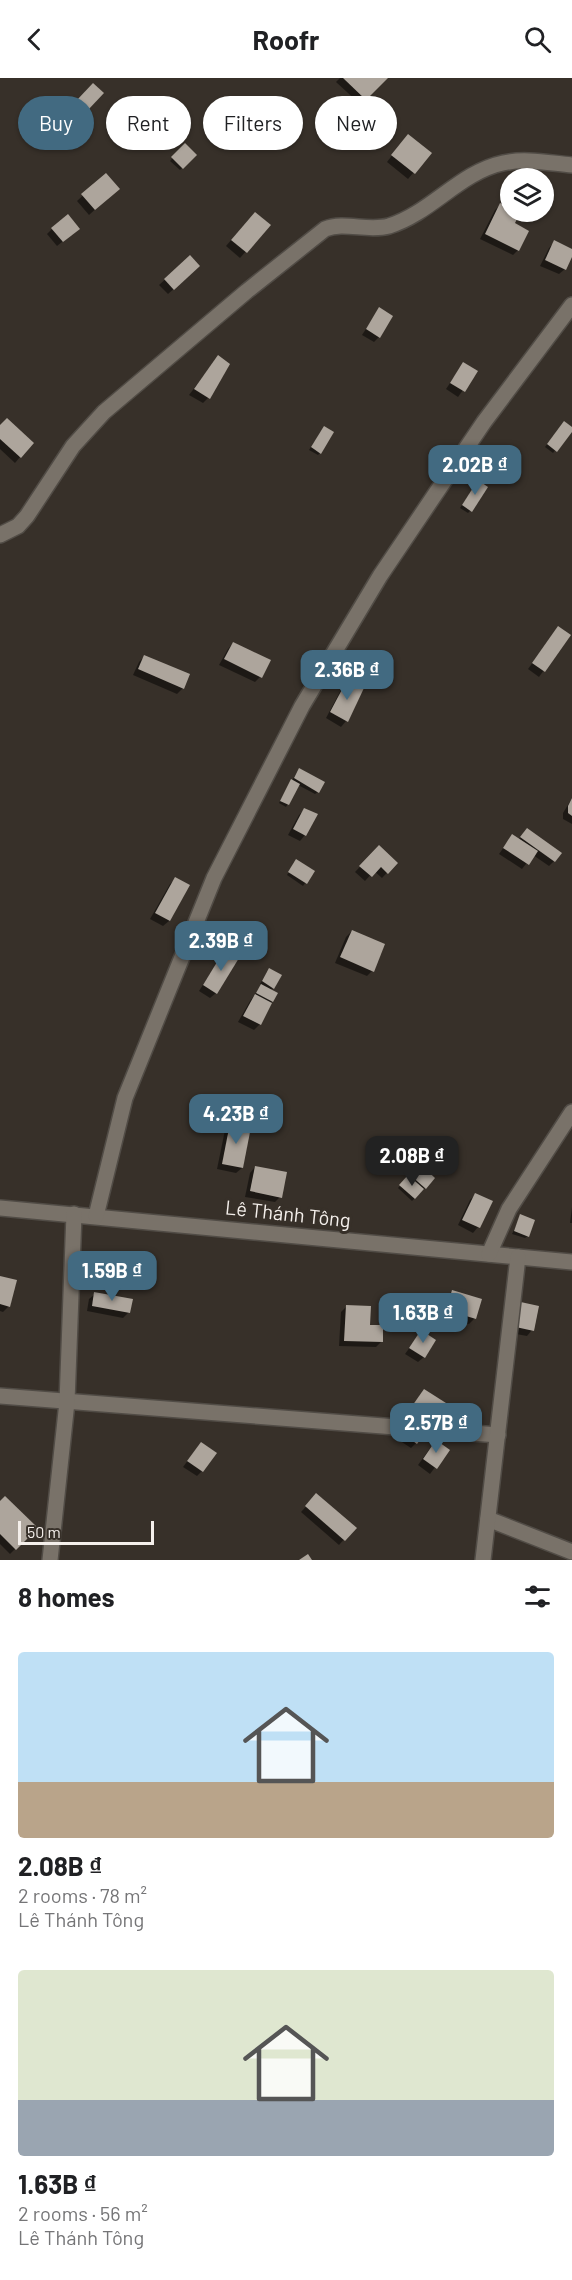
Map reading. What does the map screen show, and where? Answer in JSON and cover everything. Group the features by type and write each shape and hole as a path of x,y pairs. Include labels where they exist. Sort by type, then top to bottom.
{"street":[{"path":"0,535 18,526 27,516 63,460 104,412 247,291 325,229 338,226 367,229 407,219 464,181 502,163 529,161 572,165"},
{"path":"96,1216 125,1098 209,889 302,706 380,576 484,422 572,305"},
{"path":"489,1254 509,1209 572,1112"},
{"name":"Lê Thánh Tông","path":"0,1208 572,1262"},
{"path":"50,1560 67,1402 74,1214"},
{"path":"483,1560 518,1257"},
{"path":"0,1396 498,1435"},
{"path":"488,1519 572,1552"}],"building":[{"path":"343,78 388,78 370,96 362,96"},
{"path":"93,83 104,93 94,104 94,96 81,96"},
{"path":"408,134 432,153 415,174 391,155"},
{"path":"191,149 197,155 183,169 171,157 178,150"},
{"path":"106,173 120,189 95,210 81,194"},
{"path":"500,203 500,222 516,222 529,231 519,251 485,234"},
{"path":"255,212 271,225 247,253 231,240"},
{"path":"68,214 80,229 63,242 51,228"},
{"path":"554,240 572,249 572,257 566,270 545,260"},
{"path":"190,255 200,266 174,290 164,279"},
{"path":"379,307 393,316 380,338 366,329"},
{"path":"218,355 230,364 210,399 194,389"},
{"path":"463,362 478,371 465,392 450,383"},
{"path":"7,418 34,443 21,458 0,439 0,425"},
{"path":"564,421 572,427 572,432 557,452 547,444"},
{"path":"324,426 334,432 321,454 311,447"},
{"path":"478,480 488,487 472,512 462,505"},
{"path":"558,626 571,635 545,672 532,663"},
{"path":"233,642 271,660 262,678 224,659"},
{"path":"144,655 190,674 184,689 138,669"},
{"path":"347,680 364,688 348,722 330,712"},
{"path":"299,768 325,782 319,793 294,778"},
{"path":"291,779 300,784 289,805 280,801"},
{"path":"572,798 572,816 568,813 568,806"},
{"path":"304,808 318,814 306,836 293,829"},
{"path":"527,828 562,853 555,862 520,837"},
{"path":"512,834 538,851 529,865 503,848"},
{"path":"379,845 398,863 388,874 381,867 372,877 359,866"},
{"path":"296,859 315,871 307,884 288,872"},
{"path":"175,877 190,885 170,921 155,913"},
{"path":"352,930 385,944 374,972 340,957"},
{"path":"225,949 239,958 217,994 203,985"},
{"path":"269,968 282,975 274,989 262,981"},
{"path":"261,984 278,993 273,1002 256,993"},
{"path":"255,994 272,1003 261,1025 243,1016"},
{"path":"230,1123 251,1127 243,1168 222,1164"},
{"path":"419,1163 435,1178 426,1189 409,1174"},
{"path":"255,1166 287,1172 282,1198 250,1191"},
{"path":"408,1175 424,1189 415,1199 399,1185"},
{"path":"475,1193 493,1201 480,1228 462,1220"},
{"path":"520,1214 535,1220 529,1237 514,1231"},
{"path":"0,1276 17,1280 10,1307 0,1304"},
{"path":"452,1290 482,1299 476,1319 446,1310"},
{"path":"94,1292 133,1299 130,1313 92,1306"},
{"path":"516,1301 539,1306 534,1331 511,1326"},
{"path":"346,1305 371,1306 370,1325 383,1325 383,1342 344,1341"},
{"path":"421,1330 436,1340 425,1358 409,1348"},
{"path":"424,1389 446,1403 417,1444 396,1429"},
{"path":"436,1440 450,1450 437,1469 423,1459"},
{"path":"201,1442 217,1453 203,1472 187,1461"},
{"path":"316,1493 357,1528 345,1541 305,1506"},
{"path":"5,1496 38,1528 16,1550 0,1534 0,1501"},
{"path":"308,1554 312,1560 299,1560"}]}
